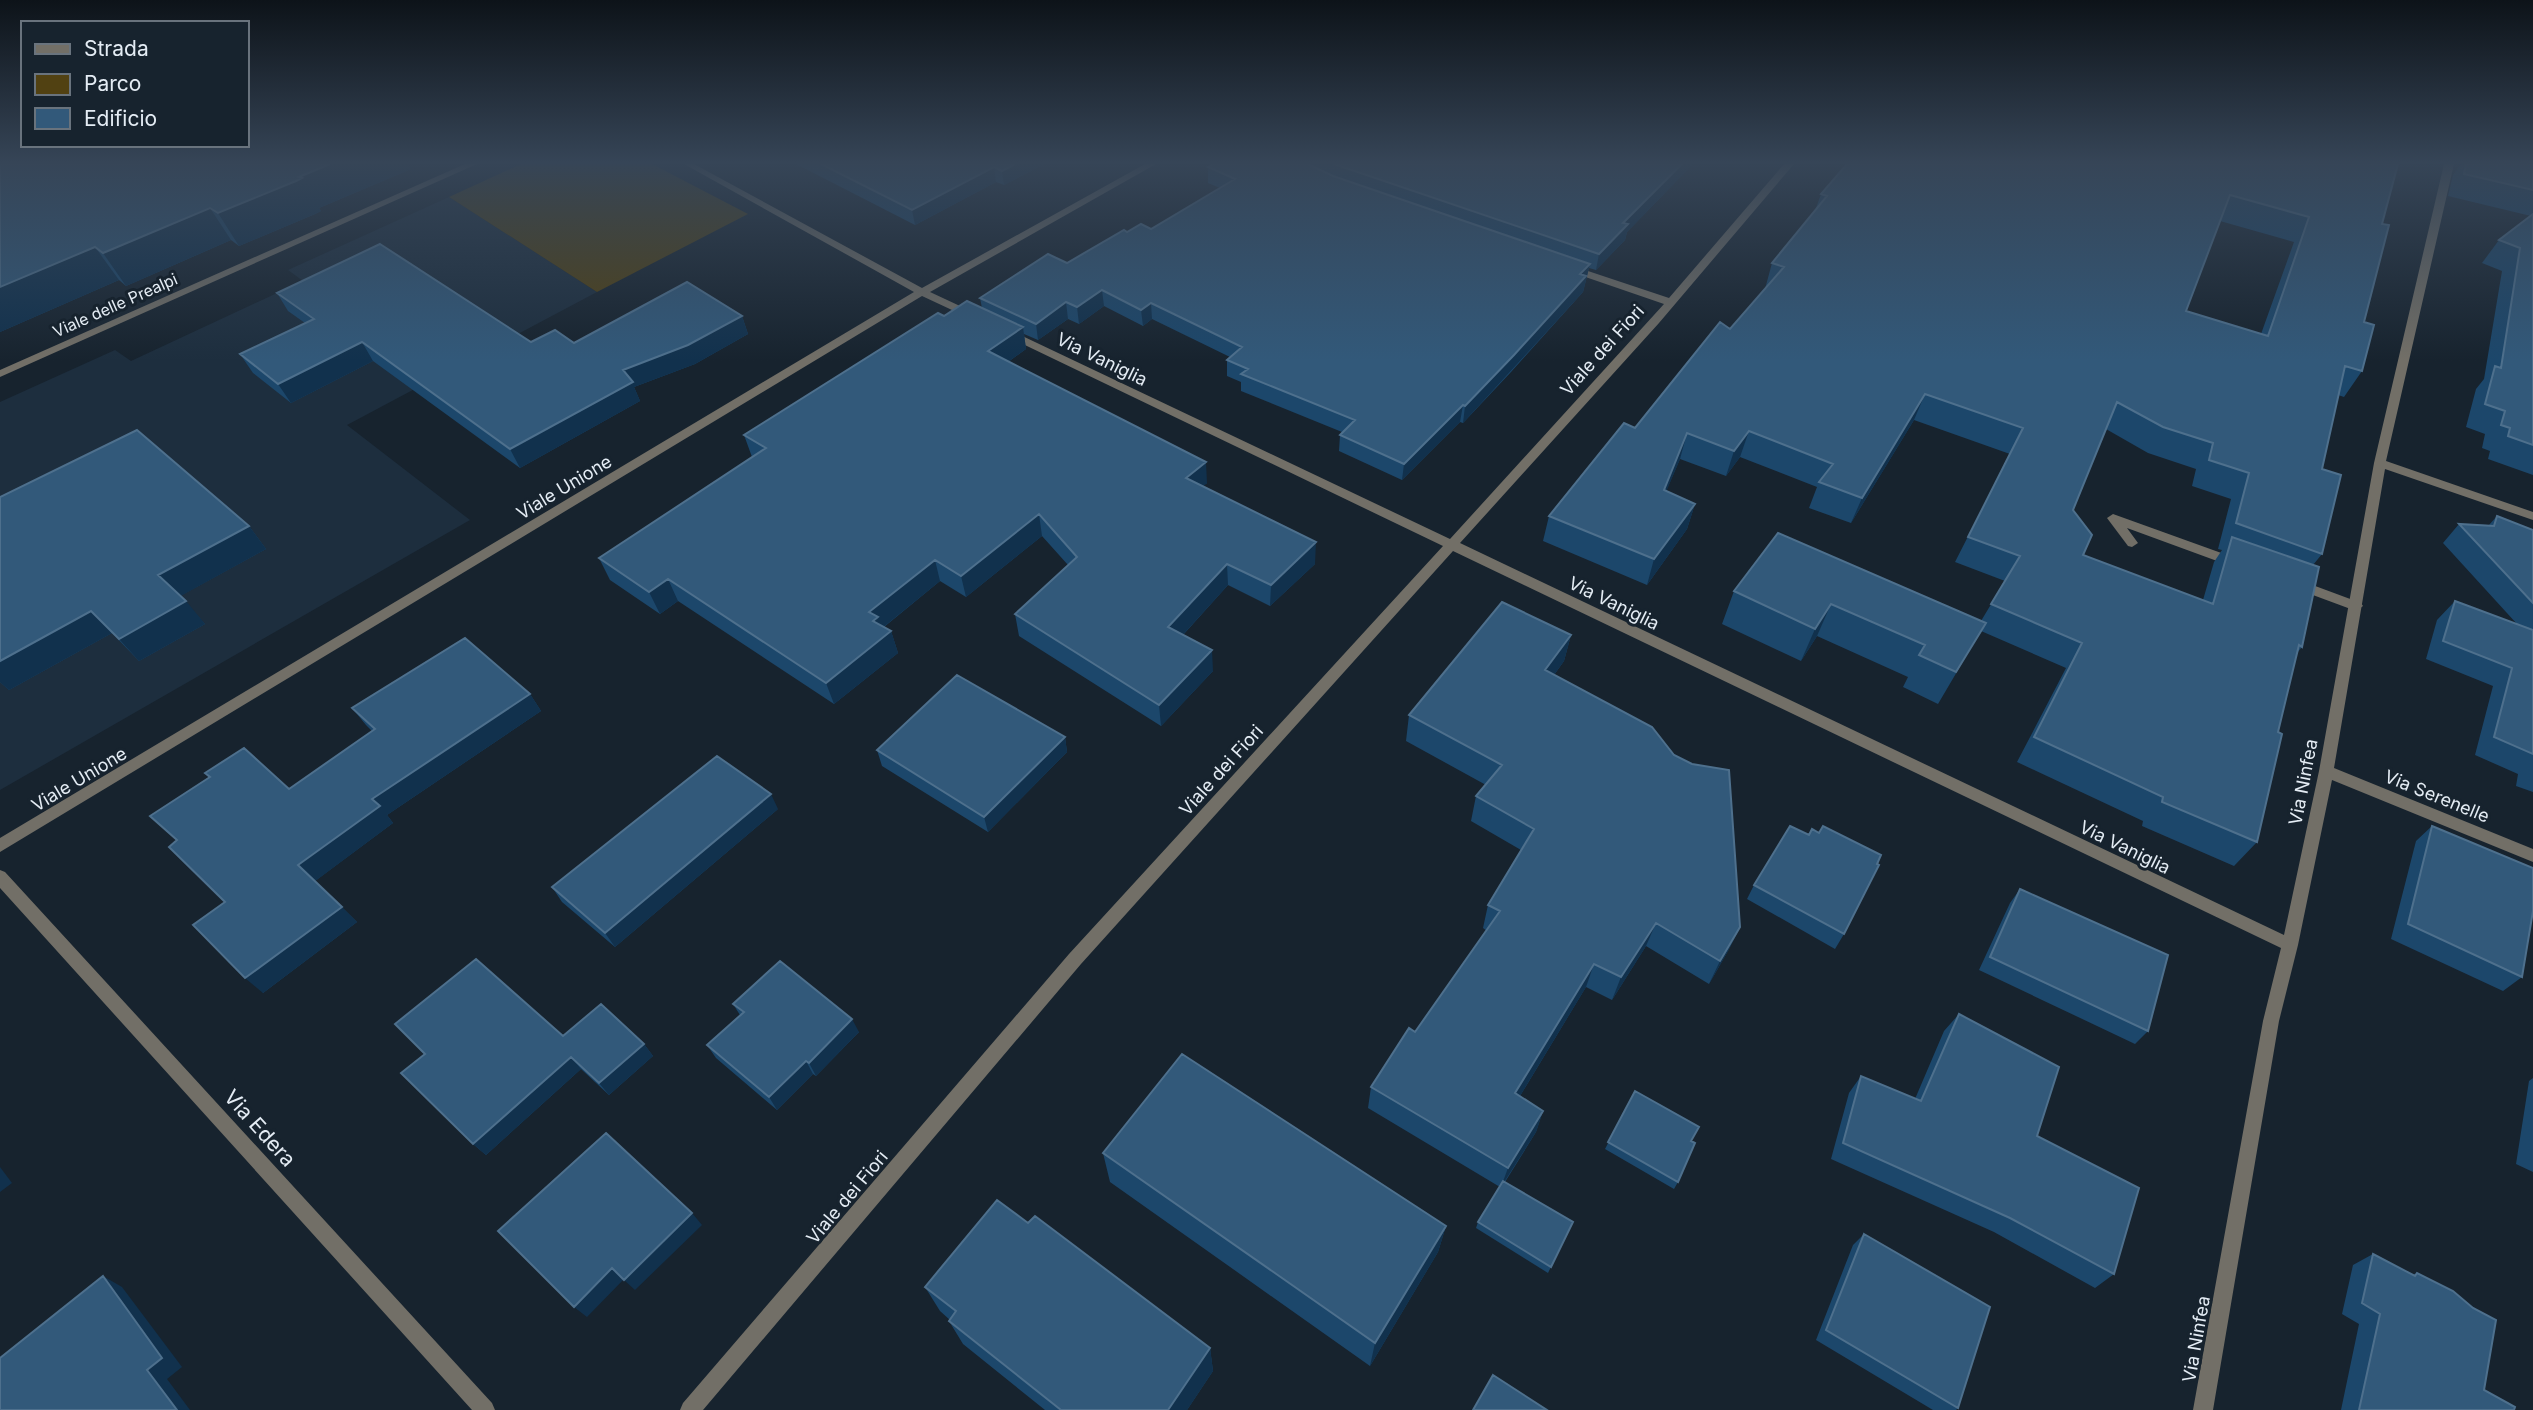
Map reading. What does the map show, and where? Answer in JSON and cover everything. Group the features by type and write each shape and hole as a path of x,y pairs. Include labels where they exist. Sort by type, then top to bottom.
{"street":[{"name":"Viale delle Prealpi","path":"0,374 324,230"},
{"name":"Via Vaniglia","path":"808,230 922,292 984,322 2290,946"},
{"name":"Viale Unione","path":"0,846 922,292 1033,230"},
{"name":"Viale dei Fiori","path":"690,1410 1075,959 1452,545 1732,230"},
{"name":"Via Ninfea","path":"2203,1410 2271,1021 2290,946 2326,772 2380,463 2434,230"},
{"path":"1559,264 1670,302"},
{"path":"2380,463 2533,516"},
{"path":"2132,543 2113,518 2241,565"},
{"path":"2280,578 2357,606"},
{"name":"Via Serenelle","path":"2326,772 2533,856"},
{"name":"Via Edera","path":"0,877 485,1410"}],"shaded area":[{"path":"377,230 500,230 597,292 347,425 470,520 0,790 0,402 115,350 131,361 303,281 288,270"}],"green space":[{"path":"500,230 717,230 597,292"}],"building":[{"path":"0,230 158,230 103,253 95,247 0,287"},
{"path":"1124,230 1131,230 1490,230 1590,264 1580,274 1586,276 1514,355 1404,464 1340,435 1355,420 1241,374 1248,369 1227,360 1242,347 1151,303 1141,310 1102,290 1077,307 1066,302 1036,324 980,298 1048,254 1067,263"},
{"path":"1528,230 1622,230 1599,254"},
{"path":"1799,230 2217,230 2186,311 2268,336 2305,230 2388,230 2364,322 2374,325 2362,371 2345,366 2322,469 2341,475 2322,554 2236,523 2249,473 2209,460 2213,443 2163,427 2117,402 2073,510 2092,535 2083,555 2213,604 2232,537 2319,567 2302,647 2299,645 2278,732 2282,734 2257,842 2162,802 2163,797 2034,737 2082,643 1991,604 2020,556 1968,537 2023,428 1925,394 1862,498 1819,482 1833,464 1749,431 1734,451 1687,433 1664,490 1695,504 1654,559 1549,516 1624,423 1635,428 1720,322 1730,329 1784,267 1772,263"},
{"path":"2512,230 2533,230 2533,445 2508,436 2510,428 2501,425 2505,411 2485,404 2495,366 2501,368 2520,248 2499,240"},
{"path":"380,244 531,342 555,330 574,343 687,282 742,316 688,345 623,370 633,382 510,449 362,342 278,384 240,354 314,319 277,293"},
{"path":"967,301 1023,327 988,351 1206,462 1186,478 1316,542 1271,585 1227,564 1168,627 1212,650 1159,705 1015,614 1077,557 1039,514 961,576 935,560 869,612 878,617 873,621 891,631 826,683 668,579 649,592 599,558 766,448 744,435 938,313 944,316"},
{"path":"137,430 249,526 158,575 186,601 119,639 91,611 0,661 0,497"},
{"path":"2497,516 2533,530 2533,603 2459,524 2494,526"},
{"path":"1778,533 1986,623 1956,672 1919,655 1925,645 1831,604 1815,629 1734,591"},
{"path":"2455,601 2533,630 2533,754 2494,737 2512,668 2443,641"},
{"path":"1502,602 1571,635 1545,670 1652,727 1674,755 1692,764 1729,770 1740,927 1720,961 1656,923 1621,977 1594,964 1515,1093 1543,1111 1508,1168 1371,1087 1409,1028 1415,1032 1500,911 1488,905 1534,829 1476,796 1502,765 1409,715"},
{"path":"465,638 530,694 372,799 380,806 298,865 342,907 245,978 193,925 225,902 169,847 177,840 150,816 210,777 205,773 244,748 289,789 375,729 352,708"},
{"path":"957,675 1065,737 984,817 877,750"},
{"path":"717,756 771,794 605,933 552,887"},
{"path":"1790,826 1809,835 1812,829 1819,833 1823,826 1881,855 1877,864 1879,865 1844,934 1754,885"},
{"path":"2432,826 2533,868 2533,911 2522,977 2408,924"},
{"path":"2020,889 2168,955 2148,1031 1990,957"},
{"path":"476,959 563,1036 601,1004 644,1044 599,1083 571,1057 473,1144 401,1073 425,1054 395,1024"},
{"path":"780,961 852,1019 809,1063 806,1061 769,1097 707,1045 744,1012 733,1004"},
{"path":"1959,1014 2059,1067 2037,1136 2139,1188 2114,1274 2010,1218 1843,1143 1861,1076 1921,1101"},
{"path":"1182,1054 1446,1226 1375,1343 1103,1153"},
{"path":"1635,1091 1699,1127 1691,1141 1695,1143 1678,1182 1608,1142"},
{"path":"606,1133 692,1213 624,1280 612,1268 574,1307 498,1231"},
{"path":"1503,1181 1573,1222 1551,1267 1478,1222"},
{"path":"997,1200 1028,1223 1035,1216 1210,1348 1168,1410 1061,1410 949,1321 956,1311 925,1287"},
{"path":"1864,1234 1990,1307 1958,1408 1826,1330"},
{"path":"2373,1254 2415,1276 2417,1273 2453,1291 2473,1308 2496,1320 2484,1390 2515,1407 2514,1410 2359,1410 2380,1314 2362,1303"},
{"path":"103,1276 162,1358 147,1370 177,1410 0,1410 0,1358"},
{"path":"1493,1375 1547,1410 1473,1410"}]}
